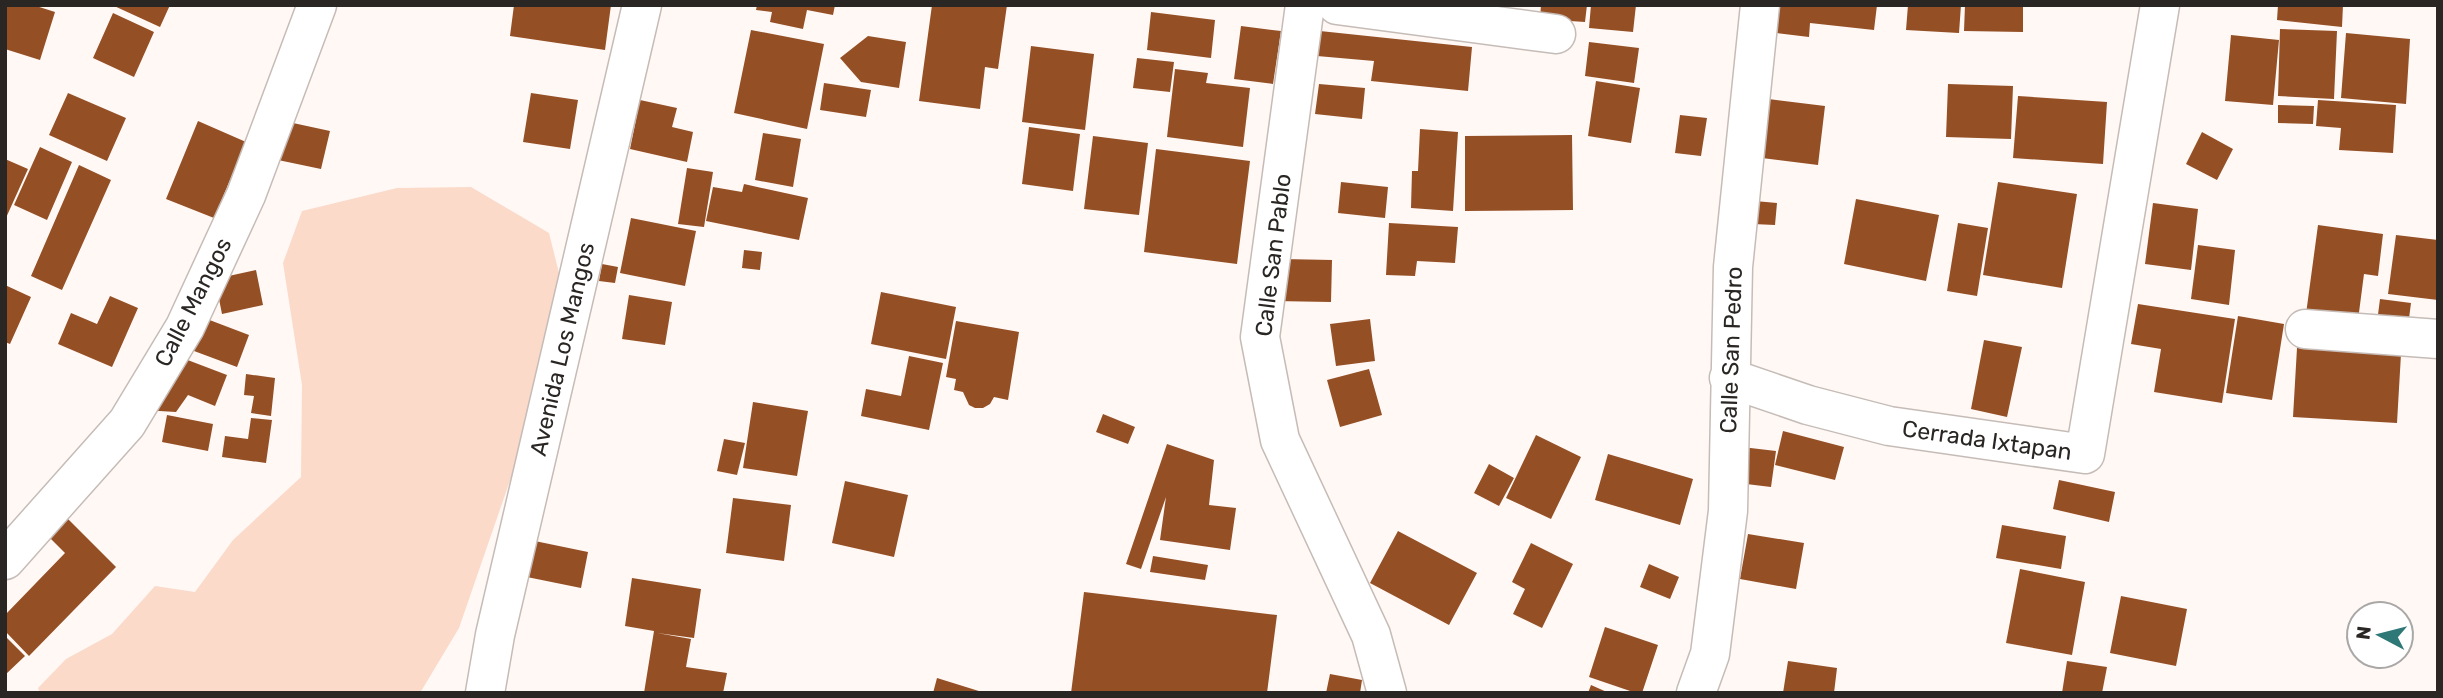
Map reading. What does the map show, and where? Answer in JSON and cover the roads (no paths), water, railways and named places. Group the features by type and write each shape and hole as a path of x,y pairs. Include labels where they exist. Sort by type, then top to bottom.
{"street":[{"name":"Calle Mangos","path":"5,560 127,423 185,327 246,195 317,5"},
{"name":"Avenida Los Mangos","path":"485,693 495,635 642,5"},
{"name":"Calle San Pablo","path":"1305,5 1260,337 1280,440 1371,635 1387,693"},
{"path":"1337,5 1556,34"},
{"name":"Calle San Pedro","path":"1696,693 1710,654 1728,511 1733,267 1760,5"},
{"name":"Cerrada Ixtapan","path":"1729,378 1808,405 1889,426 2085,454 2160,5"},
{"path":"2305,329 2438,339"}]}
